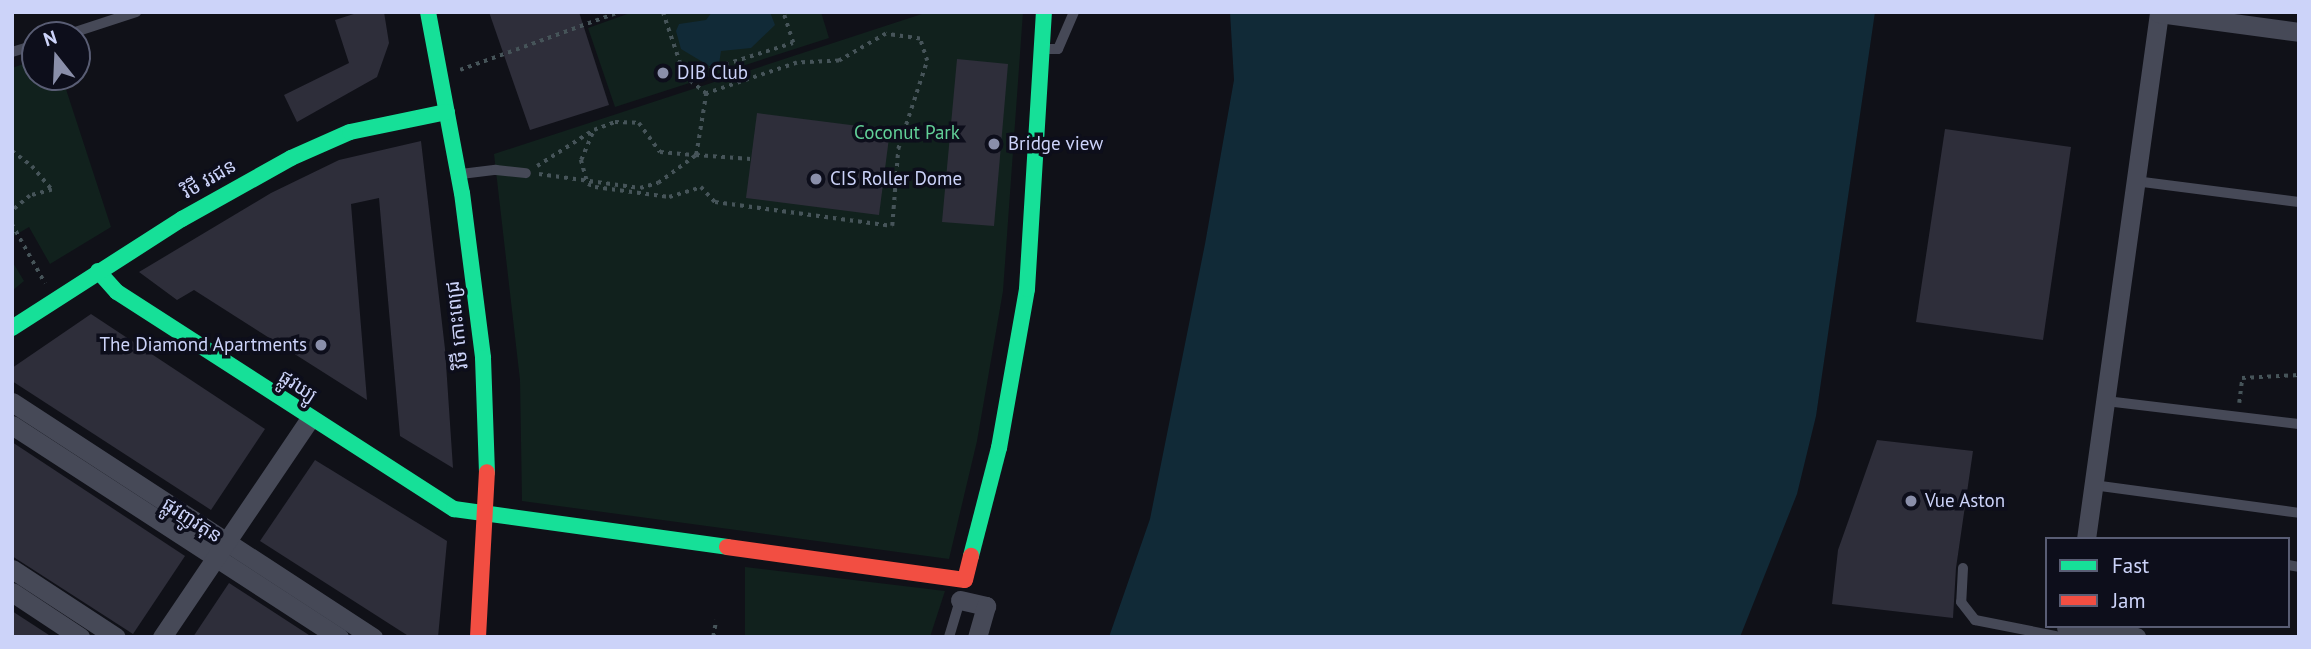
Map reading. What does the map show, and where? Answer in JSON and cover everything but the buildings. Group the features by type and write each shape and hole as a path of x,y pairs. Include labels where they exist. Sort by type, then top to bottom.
{"street":[{"name":"វិថី កោះពេជ្រ","path":"428,12 458,174 483,358 487,515 478,637"},
{"path":"965,580 999,448 1027,289 1044,49 1044,12"},
{"path":"2085,537 2159,13 2299,33"},
{"name":"វិថី វរជន","path":"12,328 98,271 253,178 323,143 381,124 447,112"},
{"name":"ផ្លូវឃ្យូ","path":"98,271 117,292 454,509 965,580"},
{"name":"ផ្លូវញូវតុន","path":"12,402 339,637"},
{"path":"162,637 310,418"},
{"name":"ផ្លូវញូវតុន","path":"12,425 220,550 373,637"},
{"path":"12,569 116,637"},
{"path":"12,593 80,637"},
{"path":"960,600 986,606 977,637"},
{"path":"2064,632 2136,637"}],"lane":[{"path":"91,27 136,12"},
{"path":"1044,49 1058,49 1074,12"},
{"path":"458,174 496,170 526,173"},
{"path":"2135,181 2299,202"},
{"path":"2106,401 2299,424"},
{"path":"2093,485 2299,513"},
{"path":"1963,568 1961,602 1975,620 2064,632"},
{"path":"949,637 965,580"}],"path":[{"path":"600,12 602,18"},
{"path":"439,73 462,70 619,12"},
{"path":"663,12 685,77 706,94"},
{"path":"685,77 793,43 783,12"},
{"path":"594,130 581,160 588,184 595,187 669,197 701,187 715,202 892,226 898,149 927,61 920,39 886,34 839,61 797,63 706,94"},
{"path":"526,173 640,188 669,177 696,155 706,94"},
{"path":"526,173 564,145 615,122 639,123 660,152 751,159"},
{"path":"12,151 32,166 51,190 30,195 12,211"},
{"path":"12,224 56,299"},
{"path":"2236,418 2242,378 2299,374"},
{"path":"714,635 716,620"}],"green space":[{"name":"DIB Club","path":"633,12 821,12 829,38 615,107 588,28"},
{"name":"Coconut Park","path":"928,12 1023,12 1003,291 977,441 949,559 522,501 520,380 494,154"},
{"path":"21,65 21,91 67,91 111,227 50,264 29,227 12,237 12,68"},
{"path":"12,261 24,281 12,291"},
{"path":"745,567 945,591 930,637 745,637"}],"water":[{"path":"712,12 770,12 775,25 751,48 721,51 719,64 711,67 681,49 676,31 679,24 706,20"},
{"path":"1230,12 1875,12 1816,416 1797,494 1740,637 1109,637 1150,519 1205,244 1234,80"}],"traffic: fast":[{"path":"428,12 462,193 483,358 487,472"},
{"path":"971,556 999,448 1027,289 1044,12"},
{"path":"12,328 182,219 291,158 350,132 447,112"},
{"path":"98,271 117,292 454,509 727,547"}],"traffic: jam":[{"path":"478,637 487,472"},
{"path":"727,547 965,580 971,556"}],"place":[{"name":"DIB Club","path":"663,73"},
{"name":"Bridge view","path":"994,144"},
{"name":"CIS Roller Dome","path":"816,179"},
{"name":"The Diamond Apartments","path":"321,345"},
{"name":"Vue Aston","path":"1911,501"}]}
